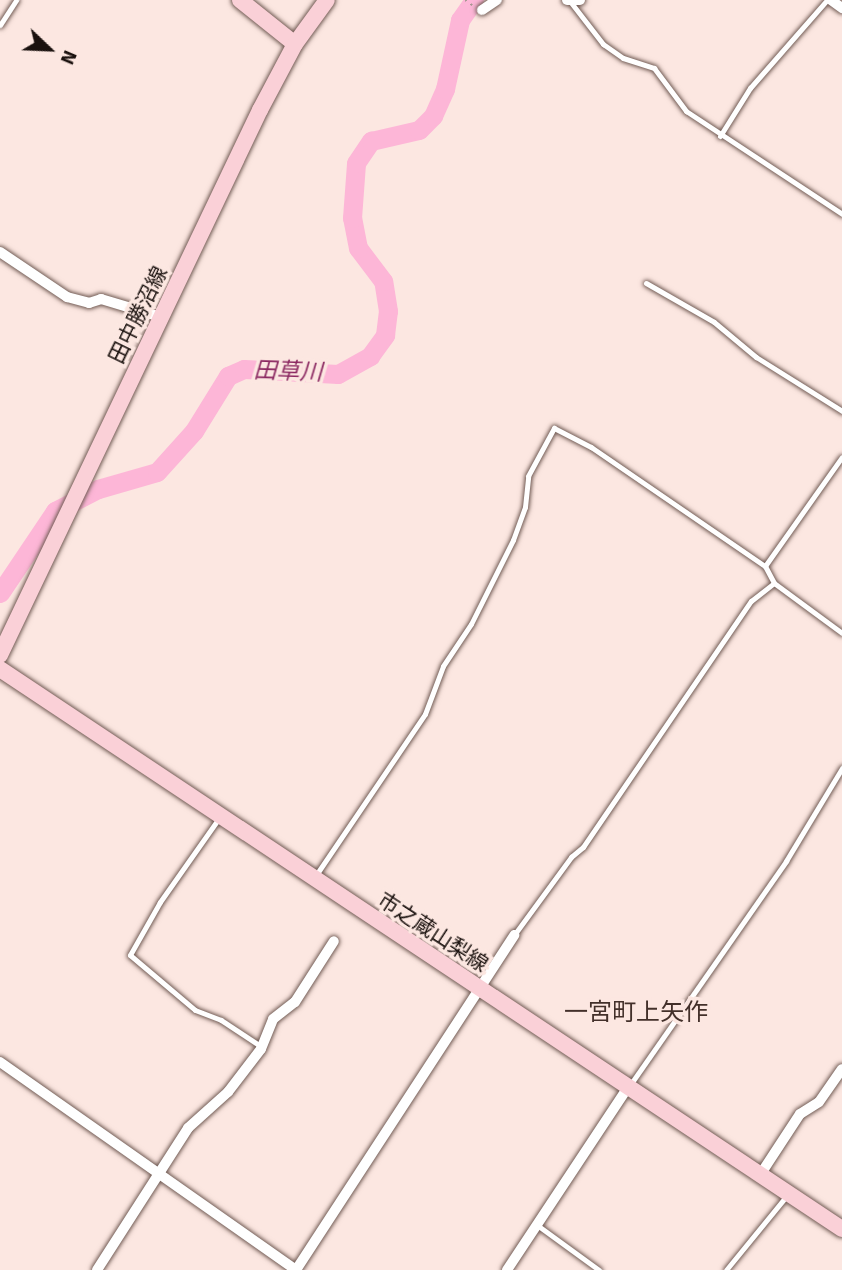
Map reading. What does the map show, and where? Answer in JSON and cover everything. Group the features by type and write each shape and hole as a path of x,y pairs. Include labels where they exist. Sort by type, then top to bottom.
{"main road":[{"path":"240,0 295,44"},
{"name":"田中勝沼線","path":"0,655 295,44 327,0"},
{"name":"市之蔵山梨線","path":"0,669 480,988 627,1089 762,1172 842,1229"}],"street":[{"path":"480,9 497,0"},
{"path":"568,0 580,0"},
{"path":"829,0 842,8"},
{"path":"0,252 67,297 89,303 101,299 161,317"},
{"path":"0,1062 296,1270 514,935"},
{"path":"97,1270 188,1128 228,1092 262,1047 273,1020 295,1002 334,941"},
{"path":"762,1172 800,1114 819,1102 842,1069"},
{"path":"507,1270 627,1089"}],"lane":[{"path":"0,25 16,0"},
{"path":"568,0 603,44 623,58 654,68 686,111 720,136 842,214"},
{"path":"720,136 750,88 829,0"},
{"path":"646,283 714,322 756,357 842,411"},
{"path":"314,878 425,715 443,666 471,624 513,540 525,507 528,476 554,428 591,447 765,566 774,583 842,633"},
{"path":"765,566 842,457"},
{"path":"514,935 571,857 583,847 751,601 774,583"},
{"path":"627,1089 786,861 842,768"},
{"path":"220,816 160,902 130,955 195,1010 221,1020 262,1047"},
{"path":"726,1270 790,1191"},
{"path":"537,1225 599,1270"}],"path":[{"path":"465,0 480,9"}],"waterway":[{"name":"田草川","path":"0,593 55,511 98,489 157,472 194,431 228,376 244,369 338,374 370,356 385,335 388,311 383,281 358,248 352,218 356,163 371,141 419,130 433,116 445,89 460,20 474,0"}],"district":[{"name":"一宮町上矢作","path":"636,1013"}]}
